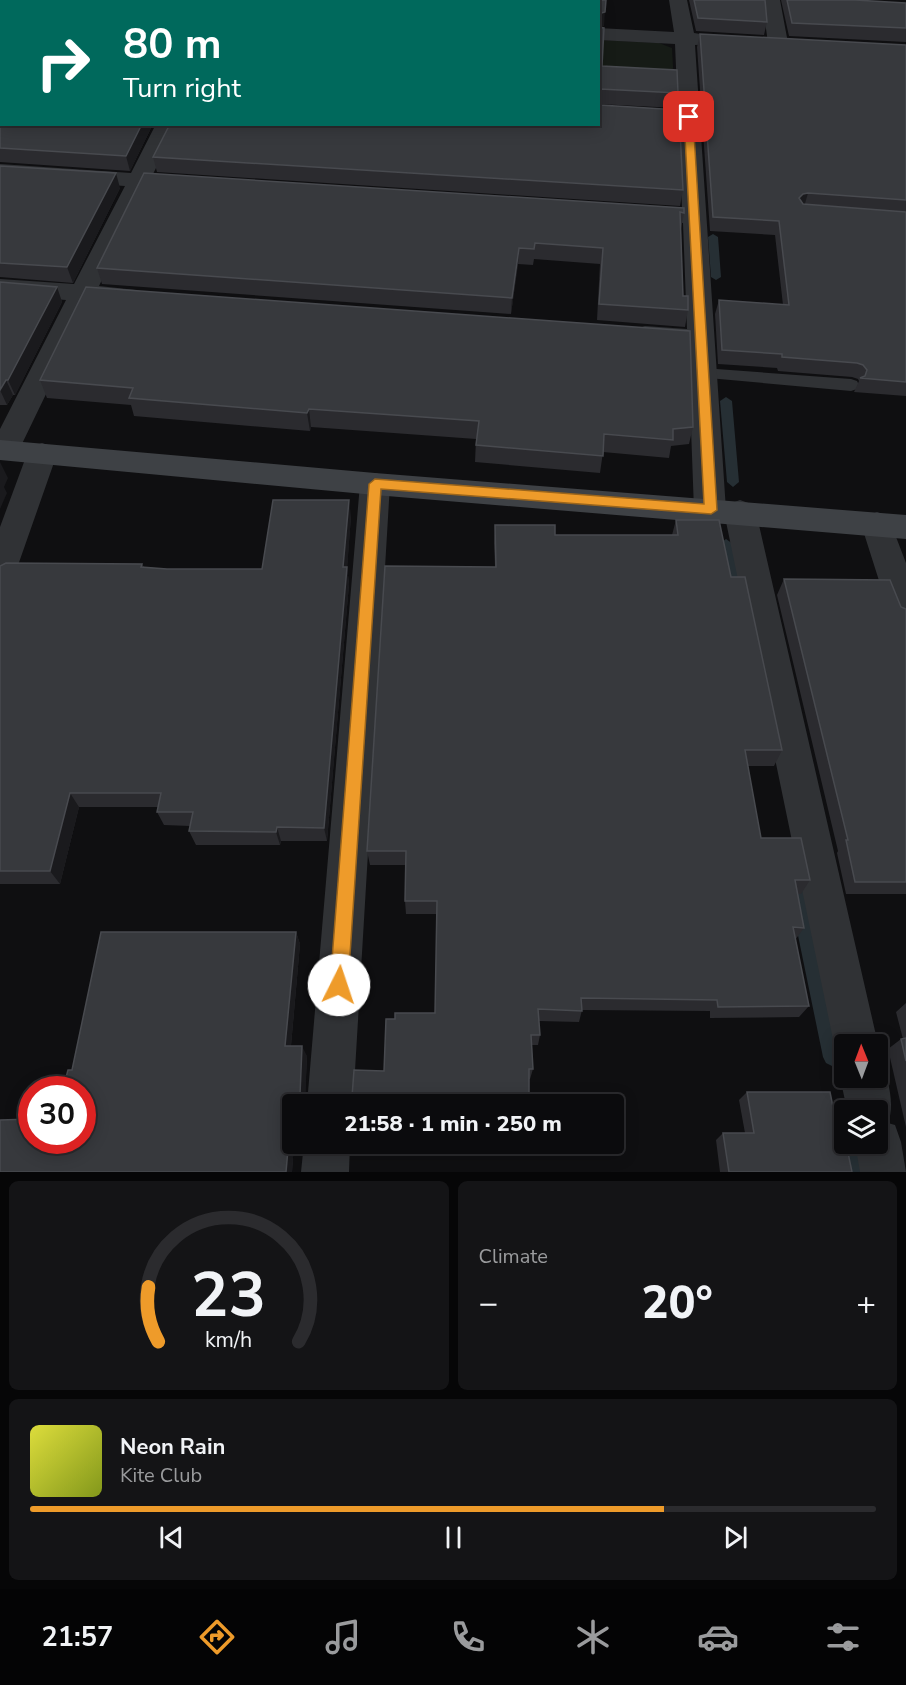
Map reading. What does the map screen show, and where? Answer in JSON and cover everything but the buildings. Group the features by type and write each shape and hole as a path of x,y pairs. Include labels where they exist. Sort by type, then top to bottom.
{"street":[{"path":"678,0 685,39 678,117 694,216 703,373 725,511 854,1034"},
{"path":"771,0 778,43"},
{"path":"600,34 720,40"},
{"path":"754,42 801,44"},
{"path":"166,126 2,450 375,484 892,526 906,612"},
{"path":"0,171 210,185"},
{"path":"611,211 694,216"},
{"path":"0,287 153,298"},
{"path":"622,333 701,339"},
{"path":"0,571 42,454"},
{"path":"331,1094 375,484"},
{"path":"325,1172 326,1154"},
{"path":"880,1154 884,1172"}],"lane":[{"path":"703,373 851,385"}],"shaded area":[{"path":"600,40 659,43 672,48 674,84 600,79"}],"waterway":[{"path":"713,237 716,277"},
{"path":"726,401 733,482"},
{"path":"726,544 733,580"},
{"path":"794,877 832,1057"},
{"path":"852,1154 856,1172"}],"route":[{"path":"339,985 375,484 711,510 689,117"}]}
